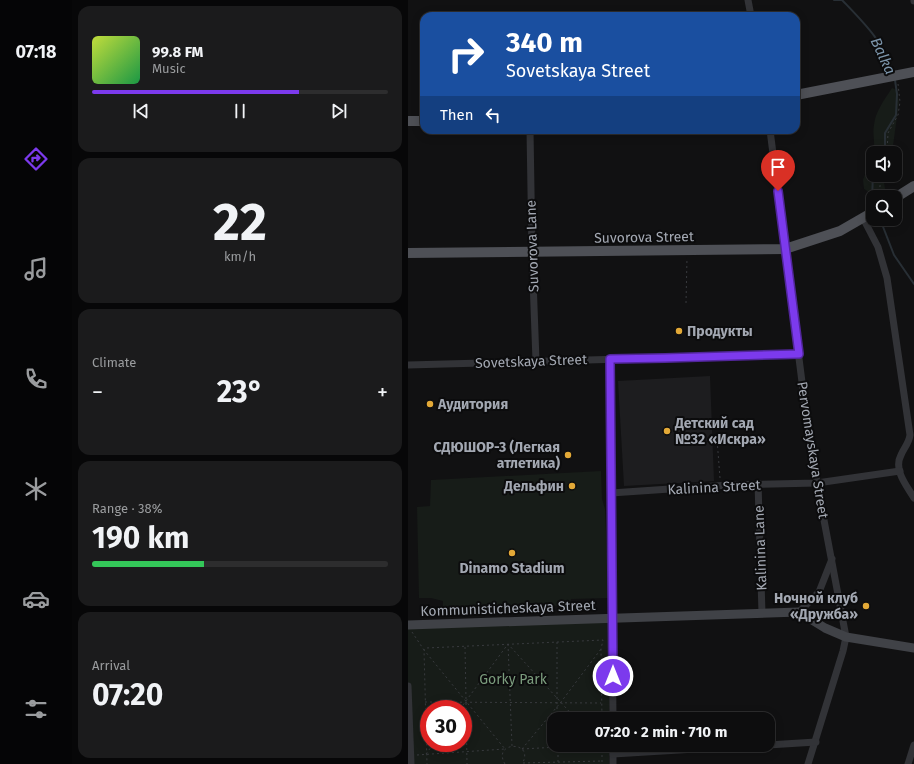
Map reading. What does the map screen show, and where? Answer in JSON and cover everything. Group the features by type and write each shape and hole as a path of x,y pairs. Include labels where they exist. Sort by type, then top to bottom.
{"main road":[{"path":"800,95 914,72"},
{"path":"408,121 420,121"},
{"path":"902,194 914,186"},
{"name":"Suvorova Street","path":"408,252 687,251 785,249 840,230 866,216"},
{"path":"799,612 825,628 846,637 914,648"},
{"name":"Kommunisticheskaya Street","path":"410,629 612,618 799,612"}],"street":[{"path":"748,0 750,12"},
{"name":"Suvorova Lane","path":"530,134 536,361"},
{"name":"Pervomayskaya Street","path":"771,134 802,382 817,483 846,637 816,742 808,764"},
{"path":"863,218 878,247 887,278 910,435 900,457 900,471 903,480 914,498"},
{"name":"Sovetskaya Street","path":"408,365 799,354"},
{"path":"610,359 613,712"},
{"name":"Kalinina Street","path":"611,493 758,483 817,483 900,471"},
{"name":"Kalinina Lane","path":"758,483 762,613"},
{"path":"799,612 819,592 832,558"},
{"path":"408,686 410,759"},
{"path":"775,745 816,742"},
{"path":"908,764 914,745"},
{"path":"613,764 613,754 646,752"}],"path":[{"path":"887,146 888,133 898,115 900,102 898,75"},
{"path":"686,303 687,251"},
{"path":"721,485 717,439 753,439"},
{"path":"410,629 424,650 465,700"},
{"path":"424,650 426,648 603,640 601,649 602,712"},
{"path":"557,642 557,712"},
{"path":"508,644 570,712"},
{"path":"467,700 508,644"},
{"path":"508,644 512,746"},
{"path":"465,646 466,700"},
{"path":"522,749 561,702 601,649"},
{"path":"424,650 425,700"},
{"path":"472,701 602,702"},
{"path":"472,708 506,749"},
{"path":"472,751 506,749 512,746 522,749 547,747"},
{"path":"505,764 502,755 506,749"},
{"path":"522,749 525,756 523,764 602,761"},
{"path":"410,759 426,754 453,752"},
{"path":"467,752 467,764"},
{"path":"558,752 558,763"},
{"path":"602,752 602,764"},
{"path":"426,754 427,764"}],"shaded area":[{"name":"Детский сад №32 «Искра»","path":"710,376 714,481 624,486 618,381"}],"green space":[{"path":"892,88 897,90 899,102 893,146 874,146 875,120 881,106"},
{"path":"866,172 866,182 884,182 885,189 866,190 864,189 863,180"},
{"name":"Dinamo Stadium","path":"601,471 602,499 605,509 609,598 571,599 570,605 443,611 443,601 431,598 419,598 417,507 430,506 431,480"},
{"name":"Gorky Park","path":"612,618 609,712 547,712 547,752 609,752 609,764 411,764 408,686 408,625"}],"waterway":[{"name":"Balka","path":"834,0 842,0 879,42 893,73"},
{"name":"Balka","path":"885,146 885,133 896,115 897,94 895,80"},
{"name":"Balka","path":"872,190 873,182"},
{"name":"Balka","path":"883,226 894,255 914,284"}],"place":[{"name":"Продукты","path":"679,331"},
{"name":"Аудитория","path":"430,404"},
{"name":"Детский сад №32 «Искра»","path":"667,431"},
{"name":"СДЮШОР-3 (Легкая атлетика)","path":"568,455"},
{"name":"Дельфин","path":"572,486"},
{"name":"Dinamo Stadium","path":"512,553"},
{"name":"Ночной клуб «Дружба»","path":"866,606"}],"route":[{"path":"613,676 610,359 799,354 778,191"}]}
